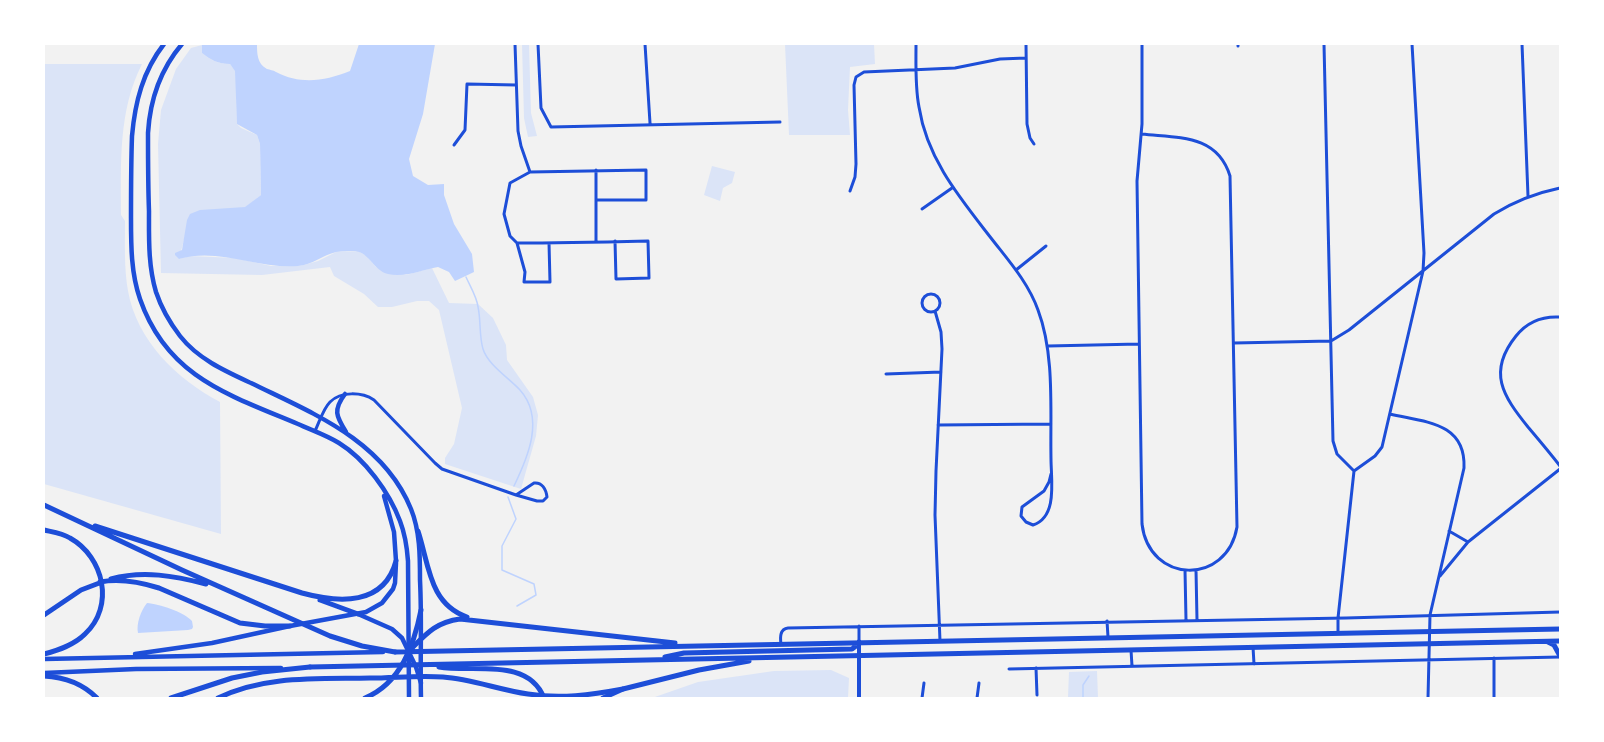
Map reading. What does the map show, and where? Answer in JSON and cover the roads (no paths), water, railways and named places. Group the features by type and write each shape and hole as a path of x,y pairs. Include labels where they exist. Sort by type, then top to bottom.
{"highway":[{"path":"44,505 222,588 347,642 395,652 1560,629"},
{"path":"67,516 302,593 358,614"},
{"path":"44,530 63,535 80,545 93,558 99,569 103,594 98,616 90,630 69,646 44,654"},
{"path":"418,531 438,595 454,612 471,619"},
{"path":"302,593 335,599 366,596 382,586 394,570 396,561"},
{"path":"44,615 81,590 123,576 148,574 178,577 222,588"},
{"path":"100,582 121,581 146,584 240,623 290,626"},
{"path":"365,699 381,691 400,668 409,652 421,610"},
{"path":"412,640 442,622 471,619 701,645"},
{"path":"1547,641 1554,645 1560,656"},
{"path":"171,699 232,678 310,667 1560,641"},
{"path":"655,660 684,653 852,649 859,642"},
{"path":"218,699 243,688 272,681 430,677 454,678 526,694 574,696 623,689 699,670 782,657"},
{"path":"429,665 450,669 487,668 515,673 532,681 541,691 544,699"},
{"path":"44,674 74,682 97,699"},
{"path":"603,699 623,689"}],"main road":[{"path":"164,44 145,74 133,120 132,255 134,278 140,299 149,320 163,342 191,372 227,394 338,442 369,470 393,505 407,546 412,640 421,683 421,699"},
{"path":"182,44 171,57 160,78 149,118 149,254 157,293 165,312 179,335 204,358 225,372 321,418 348,434 377,457 395,479 411,510 418,531 421,610"},
{"path":"345,394 338,404 337,416 348,434"},
{"path":"108,657 191,647 358,614 378,606 388,596 395,583 396,561 394,532 383,490"},
{"path":"358,614 412,640"},
{"path":"44,659 395,652"},
{"path":"409,652 421,683"},
{"path":"409,652 409,699"},
{"path":"44,674 136,669 310,667"}],"street":[{"path":"515,44 518,131 530,172"},
{"path":"538,44 540,108 551,127 650,123 780,122"},
{"path":"645,44 650,123"},
{"path":"916,44 918,104 923,126 935,157 953,188 1024,282 1038,309 1048,346 1051,424 1051,474 1051,503 1047,515 1040,522 1029,524 1021,516 1022,507 1044,491 1051,474"},
{"path":"1026,44 1027,124 1034,144"},
{"path":"1142,44 1142,134 1137,181 1143,532 1155,555 1170,566 1196,570 1208,567 1223,558 1233,543 1238,527 1231,184 1228,168 1220,154 1199,141 1142,134"},
{"path":"1324,44 1333,445 1337,454 1354,471"},
{"path":"1354,471 1371,460 1382,447 1423,271 1424,253 1412,44"},
{"path":"1522,44 1528,196"},
{"path":"850,191 855,177 856,164 854,85 856,76 864,72 955,68 1000,59 1026,58"},
{"path":"454,145 465,130 467,84 516,85"},
{"path":"596,170 596,242"},
{"path":"549,243 550,282 524,282 525,272 517,243 510,236 504,214 510,183 530,172 646,170 645,200 596,200"},
{"path":"922,209 953,188"},
{"path":"1234,343 1331,341 1349,330 1494,214 1528,196 1560,188"},
{"path":"517,243 615,241 648,241 649,278 616,279 615,241"},
{"path":"1016,270 1046,246"},
{"path":"934,294 939,299 940,305 935,311 928,312 923,307 922,301 926,296 934,294"},
{"path":"935,311 941,332 935,515 940,641"},
{"path":"1439,578 1468,542 1560,468 1512,407 1504,393 1501,375 1502,361 1508,347 1521,329 1535,320 1560,317"},
{"path":"1048,346 1139,345"},
{"path":"886,374 941,372"},
{"path":"315,432 331,401 345,394 368,396 442,469 516,495 540,502 546,500 547,497 545,489 537,483 516,495"},
{"path":"1390,414 1442,426 1454,435 1464,453 1464,468 1430,615 1428,699"},
{"path":"938,425 1051,424"},
{"path":"1338,633 1354,471"},
{"path":"1449,531 1468,542"},
{"path":"1185,570 1186,620"},
{"path":"1196,570 1197,620"},
{"path":"780,644 781,633 786,628 1560,612"},
{"path":"1107,621 1107,638"},
{"path":"859,626 859,699"},
{"path":"1253,647 1254,664"},
{"path":"1131,650 1132,666"},
{"path":"1009,669 1560,656"},
{"path":"1494,658 1494,699"},
{"path":"1036,668 1037,695"},
{"path":"922,699 924,683"},
{"path":"977,699 979,683"}],"water":[{"path":"257,44 259,61 267,69 295,79 313,80 350,71 359,44 435,44 423,114 409,159 413,176 428,185 444,184 444,195 454,224 472,254 474,272 455,281 449,272 438,267 407,274 388,274 360,252 355,251 336,252 298,266 283,266 208,255 179,259 175,253 182,250 190,214 200,210 245,207 261,195 260,144 257,135 237,124 235,71 230,64 215,61 202,53 202,45"},
{"path":"147,603 183,615 192,621 192,629 138,633 140,617"}],"waterway":[{"path":"466,277 477,303 483,349 494,366 520,390 532,413 532,438 514,486"},
{"path":"508,497 516,519 502,546 502,570 534,584 536,595 517,606"},
{"path":"1083,698 1083,685 1089,676"}]}
